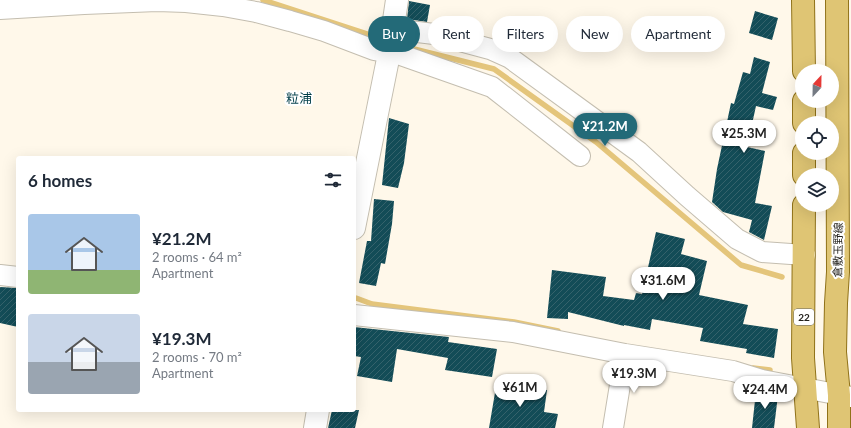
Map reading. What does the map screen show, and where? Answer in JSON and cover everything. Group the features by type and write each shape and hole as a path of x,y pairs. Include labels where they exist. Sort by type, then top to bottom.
{"main road":[{"path":"803,0 804,64"},
{"name":"倉敷玉野線","path":"838,0 845,272 836,303 835,352 845,396 839,428"},
{"name":"22","path":"804,212 803,358 808,428"}],"street":[{"path":"395,16 397,0"},
{"path":"0,9 157,1 186,2 223,6 256,12 324,31 368,48"},
{"path":"420,36 434,34 490,49 510,58 639,152 737,239 762,252 805,255"},
{"path":"356,218 389,52"},
{"path":"400,52 402,55 492,87 580,156"},
{"path":"0,275 16,277"},
{"path":"356,314 512,332 625,354 733,371 762,380 845,396"},
{"path":"613,428 625,354"},
{"path":"315,428 318,412"}],"building":[{"path":"409,1 430,5 427,22 420,21 420,16 407,16"},
{"path":"755,11 778,18 772,40 749,33"},
{"path":"754,57 770,62 762,93 777,97 773,110 756,106 747,147 765,151 755,203 772,206 764,240 749,232 752,220 723,212 712,202 717,169 731,103 734,104 743,72 750,74"},
{"path":"389,118 409,124 404,163 398,188 382,185"},
{"path":"374,199 394,201 392,224 385,264 381,263 376,286 359,283 367,241 371,241"},
{"path":"656,232 685,239 681,254 707,261 699,295 748,305 743,324 778,329 774,358 746,353 747,349 700,341 703,328 652,319 650,330 624,326 568,312 568,319 547,318 552,270 606,277 603,296 634,300 636,293 642,294"},
{"path":"0,287 16,288 16,327 0,323"},
{"path":"356,327 449,337 448,342 497,349 492,377 445,370 448,358 397,349 392,382 357,376 361,357 356,356"},
{"path":"497,381 547,390 544,412 558,414 555,428 489,428"},
{"path":"756,391 778,395 774,428 752,428"},
{"path":"356,410 359,410 355,428 328,428 332,412 356,412"}],"waterway":[{"path":"263,0 368,34"},
{"path":"420,50 494,69 596,142 741,265 782,277"},
{"path":"356,298 372,304 514,322 558,331"},
{"path":"753,368 770,370"}],"district":[{"name":"粒浦","path":"299,98"}]}
